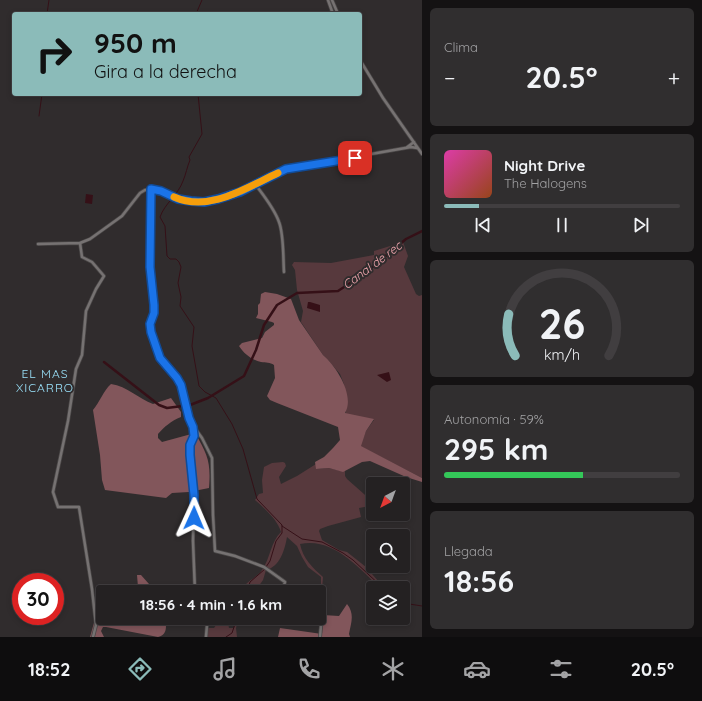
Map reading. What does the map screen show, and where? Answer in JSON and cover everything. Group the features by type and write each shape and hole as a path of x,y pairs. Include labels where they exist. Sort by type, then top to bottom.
{"street":[{"path":"328,0 332,12"},
{"path":"332,0 337,12"},
{"path":"362,63 381,95 422,154"},
{"path":"410,137 410,146"},
{"path":"38,244 80,243 98,235 122,216 140,193 145,190 151,189 161,191 178,199 204,202 240,192 286,169 405,149 414,142"},
{"path":"410,146 419,149"},
{"path":"255,184 272,207 279,222 282,234 284,272"},
{"path":"151,189 150,267 154,305 154,313 150,324 151,332 160,358 181,385 189,418 193,427 202,438 212,458 215,551 235,556 264,567 285,582 284,585"},
{"path":"80,243 82,257 92,262 104,276 86,311 82,355 76,369 68,421 53,492 58,507 79,507 90,570 96,625 93,637"},
{"path":"193,427 194,436 190,450 194,495 193,541 195,585"},
{"path":"206,637 207,625"},
{"path":"320,637 321,625"}],"shaded area":[{"path":"86,194 93,195 92,204 85,203"},
{"path":"403,242 408,256 404,267 416,294 419,296 422,295 422,478 360,446 366,431 374,420 345,414 344,384 340,374 323,355 301,322 303,311 297,290 295,270 292,265 294,262 331,263 374,255 374,251"},
{"path":"265,292 277,294 291,299 299,320 323,355 339,374 343,382 348,398 348,406 345,413 374,419 366,431 361,446 422,478 422,482 406,477 370,461 362,462 343,472 329,468 316,469 315,462 324,457 340,440 338,427 270,400 267,396 275,378 274,365 251,358 239,346 242,343 262,338 265,332 274,325 272,322 256,318 261,294"},
{"path":"308,302 320,305 320,312 307,308"},
{"path":"389,372 391,380 387,382 377,375"},
{"path":"111,384 122,387 153,404 171,398 181,412 181,417 165,427 158,434 158,438 162,442 195,433 208,459 209,488 189,492 172,493 166,498 105,490 102,480 100,455 93,410"},
{"path":"272,463 285,463 286,466 279,477 281,484 316,464 317,469 329,468 345,471 345,476 347,479 366,496 366,507 359,508 361,517 328,526 320,529 319,531 322,540 339,550 347,552 366,567 366,573 371,573 378,581 373,581 354,563 334,549 312,543 300,544 306,559 323,577 322,585 321,585 321,577 308,567 297,546 287,537 281,557 275,565 266,570 263,580 260,585 245,585 265,566 275,540 281,532 274,519 255,500 259,494 263,493 262,480 264,467"},
{"path":"137,575 141,575 150,585 138,585"},
{"path":"347,604 352,615 349,634 350,637 278,637 280,628 322,634 322,625 326,625 326,615 339,616"},
{"path":"96,616 96,625 166,625 165,632 158,637 103,627 101,631 104,637 90,637"},
{"path":"216,625 228,625 229,628 234,628 235,625 237,625 237,637 204,637 206,628 214,628"}],"waterway":[{"path":"47,12 49,0"},
{"path":"197,12 202,0"},
{"path":"39,116 42,96"},
{"path":"198,96 202,134 189,157 190,160 181,186 165,207 160,217 165,226 167,256 170,259 176,259 181,267 178,283 181,297 180,306 194,327 192,346 199,386 205,392 216,398 232,424 243,449 257,499 282,525 282,533 276,541 270,561 266,567"},
{"name":"Canal de rec","path":"104,362 159,405 167,408 190,405 208,398 244,376 256,350 264,325 277,305 297,293 338,291 364,274 406,239 422,231"},
{"path":"282,526 302,539 322,542 343,553 353,560 376,581"},
{"path":"249,585 250,582 265,569"},
{"path":"410,604 422,606"},
{"path":"226,637 232,633 235,625"}],"slow traffic":[{"path":"174,197 178,199 204,202 218,199 240,192 278,173"}],"district":[{"name":"EL MAS XICARRO","path":"45,380"}],"route":[{"path":"194,518 193,476 190,455 190,445 194,436 193,427 189,418 181,385 160,358 151,332 150,324 154,313 150,267 151,189 161,191 178,199 204,202 240,192 286,169 355,158"}]}
